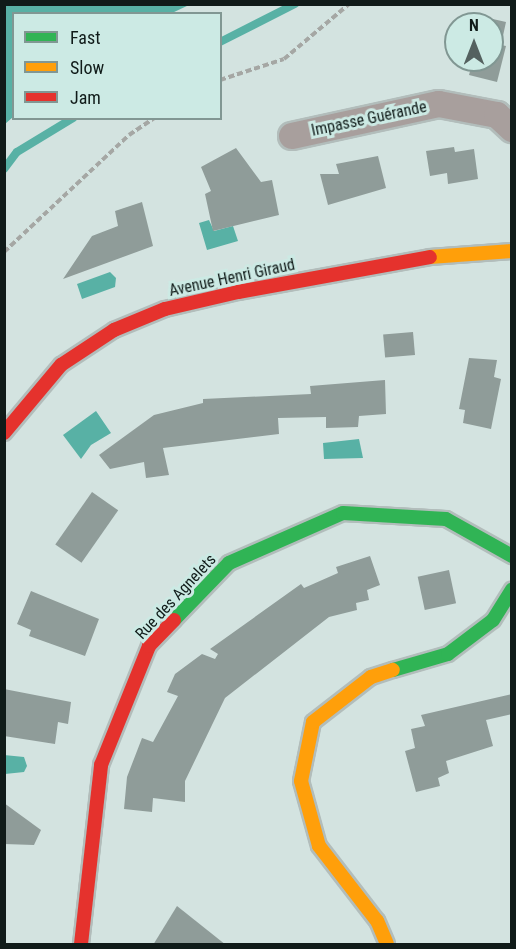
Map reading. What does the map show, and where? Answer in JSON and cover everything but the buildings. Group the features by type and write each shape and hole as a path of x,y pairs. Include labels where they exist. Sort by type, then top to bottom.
{"street":[{"name":"Impasse Guérande","path":"292,136 439,104 497,115 512,129"},
{"name":"Avenue Henri Giraud","path":"4,433 61,365 114,330 165,309 238,291 424,257 512,251"},
{"name":"Rue des Agnelets","path":"81,945 101,765 149,646 229,563 343,513 446,519 512,556"},
{"path":"387,945 377,921 319,846 301,781 313,722 371,677 448,654 493,620 512,589"}],"path":[{"path":"222,79 284,59 349,4"},
{"path":"4,252 129,135 151,120"}],"shaded area":[{"path":"5,4 189,4 174,12 12,12 12,118 5,124"},
{"path":"209,220 214,231 233,226 238,241 207,250 199,223"},
{"path":"110,272 116,278 115,287 82,299 77,284"},
{"path":"96,411 111,433 91,445 81,459 63,435"},
{"path":"359,439 363,458 324,459 323,443"},
{"path":"4,755 24,757 27,766 24,772 5,774"}],"waterway":[{"path":"222,41 295,4"},
{"path":"4,169 17,152 70,120"}],"traffic: fast":[{"path":"174,620 229,563 343,513 446,519 512,556"},
{"path":"393,670 448,654 493,620 512,589"}],"traffic: slow":[{"path":"430,257 512,251"},
{"path":"387,944 377,921 319,846 301,781 313,722 371,677 393,670"}],"traffic: jam":[{"path":"4,433 61,365 114,330 165,309 238,292 430,257"},
{"path":"81,944 101,765 149,646 174,620"}]}
